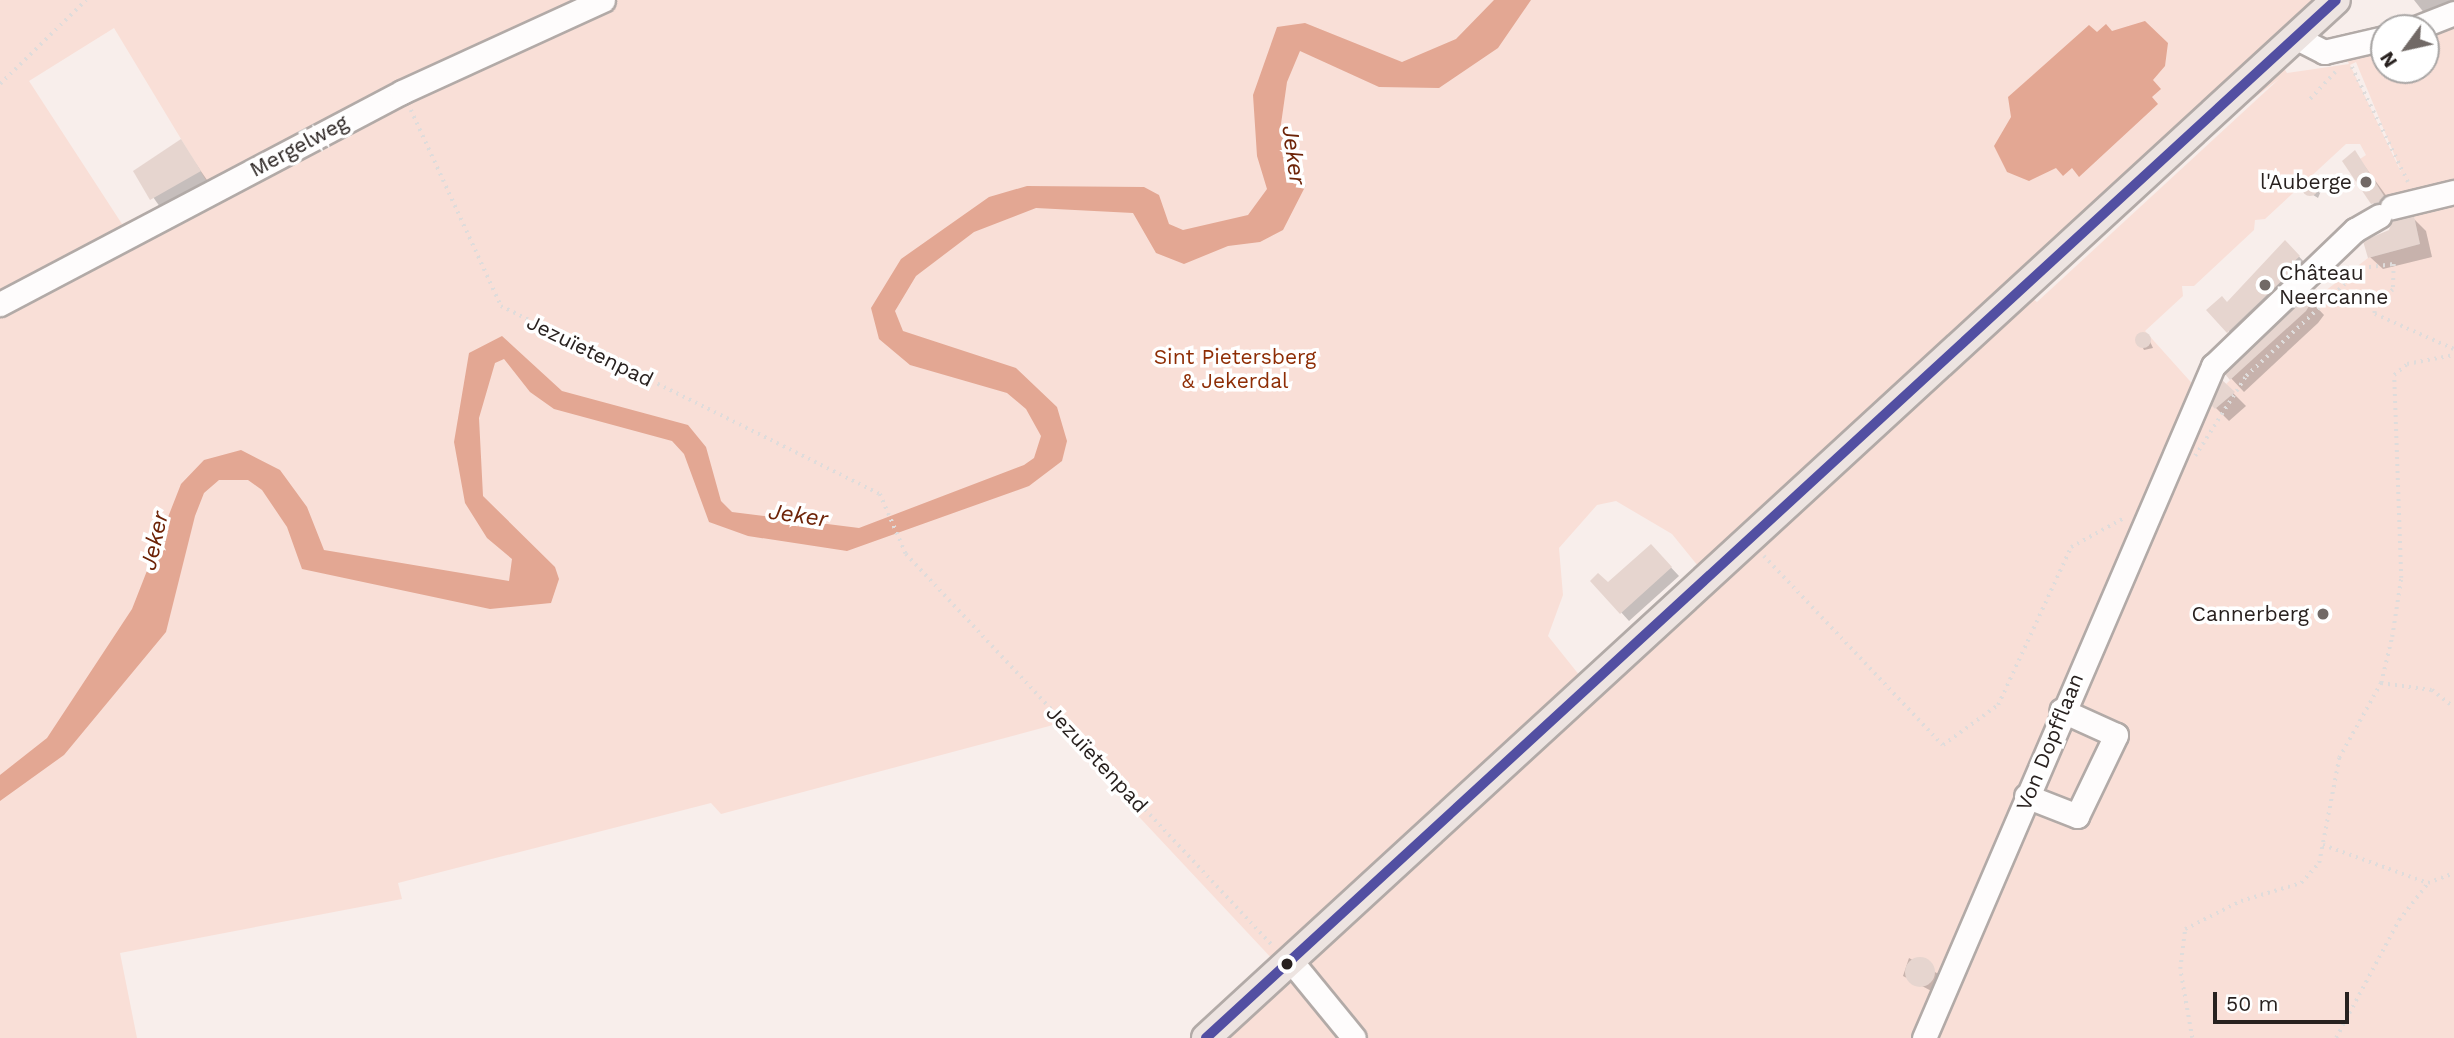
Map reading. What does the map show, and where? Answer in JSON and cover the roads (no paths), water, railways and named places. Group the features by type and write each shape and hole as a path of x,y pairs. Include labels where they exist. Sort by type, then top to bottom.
{"main road":[{"path":"1206,1038 1747,538 2336,0"}],"street":[{"name":"Mergelweg","path":"0,304 402,92 603,0"},
{"path":"2295,37 2316,50 2341,49 2370,42"},
{"name":"Von Dopfflaan","path":"1924,1038 2061,710 2213,366 2354,230 2386,211 2454,192"},
{"path":"2026,796 2077,816 2116,735 2061,710"},
{"path":"1291,961 1354,1038"}],"place":[{"name":"l'Auberge","path":"2366,182"},
{"name":"Château Neercanne","path":"2265,285"},
{"name":"Cannerberg","path":"2323,614"}],"water label":[{"name":"Jeker","path":"1293,155"},
{"name":"Jeker","path":"798,516"},
{"name":"Jeker","path":"155,541"}],"park label":[{"name":"Sint Pietersberg & Jekerdal","path":"1235,369"}]}
